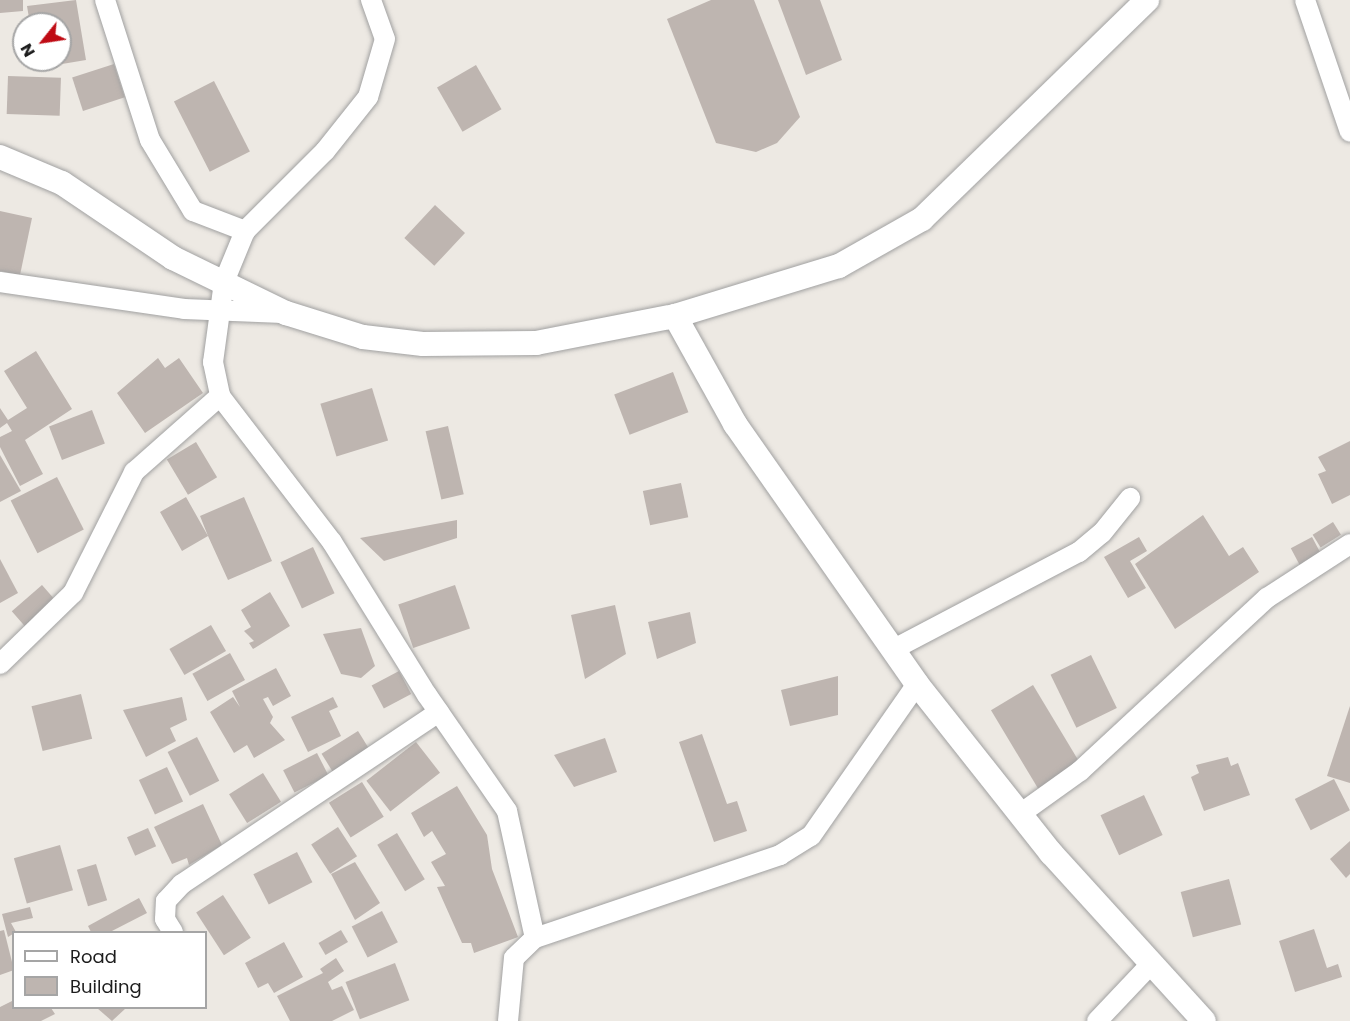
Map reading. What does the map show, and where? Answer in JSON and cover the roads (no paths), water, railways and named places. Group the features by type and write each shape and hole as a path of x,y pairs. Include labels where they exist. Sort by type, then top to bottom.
{"street":[{"path":"105,0 156,150 193,211 245,231"},
{"path":"371,0 385,39 368,97 326,151 245,231 224,282 213,362 220,396 332,542 439,712 507,811 535,938"},
{"path":"0,157 62,183 173,258 286,313 363,337 423,344 536,343 675,316 839,266 922,219 1147,0"},
{"path":"1305,0 1350,132"},
{"path":"0,282 220,311 286,313"},
{"path":"675,316 735,424 917,684 1020,814 1149,965 1204,1021"},
{"path":"0,664 73,593 134,472 220,396"},
{"path":"892,650 1079,552 1102,533 1130,498"},
{"path":"1020,814 1080,771 1267,598 1350,544"},
{"path":"508,1021 514,958 535,938 780,855 811,836 917,684"},
{"path":"172,931 165,919 166,901 182,884 439,712"},
{"path":"1097,1021 1149,965"}]}
